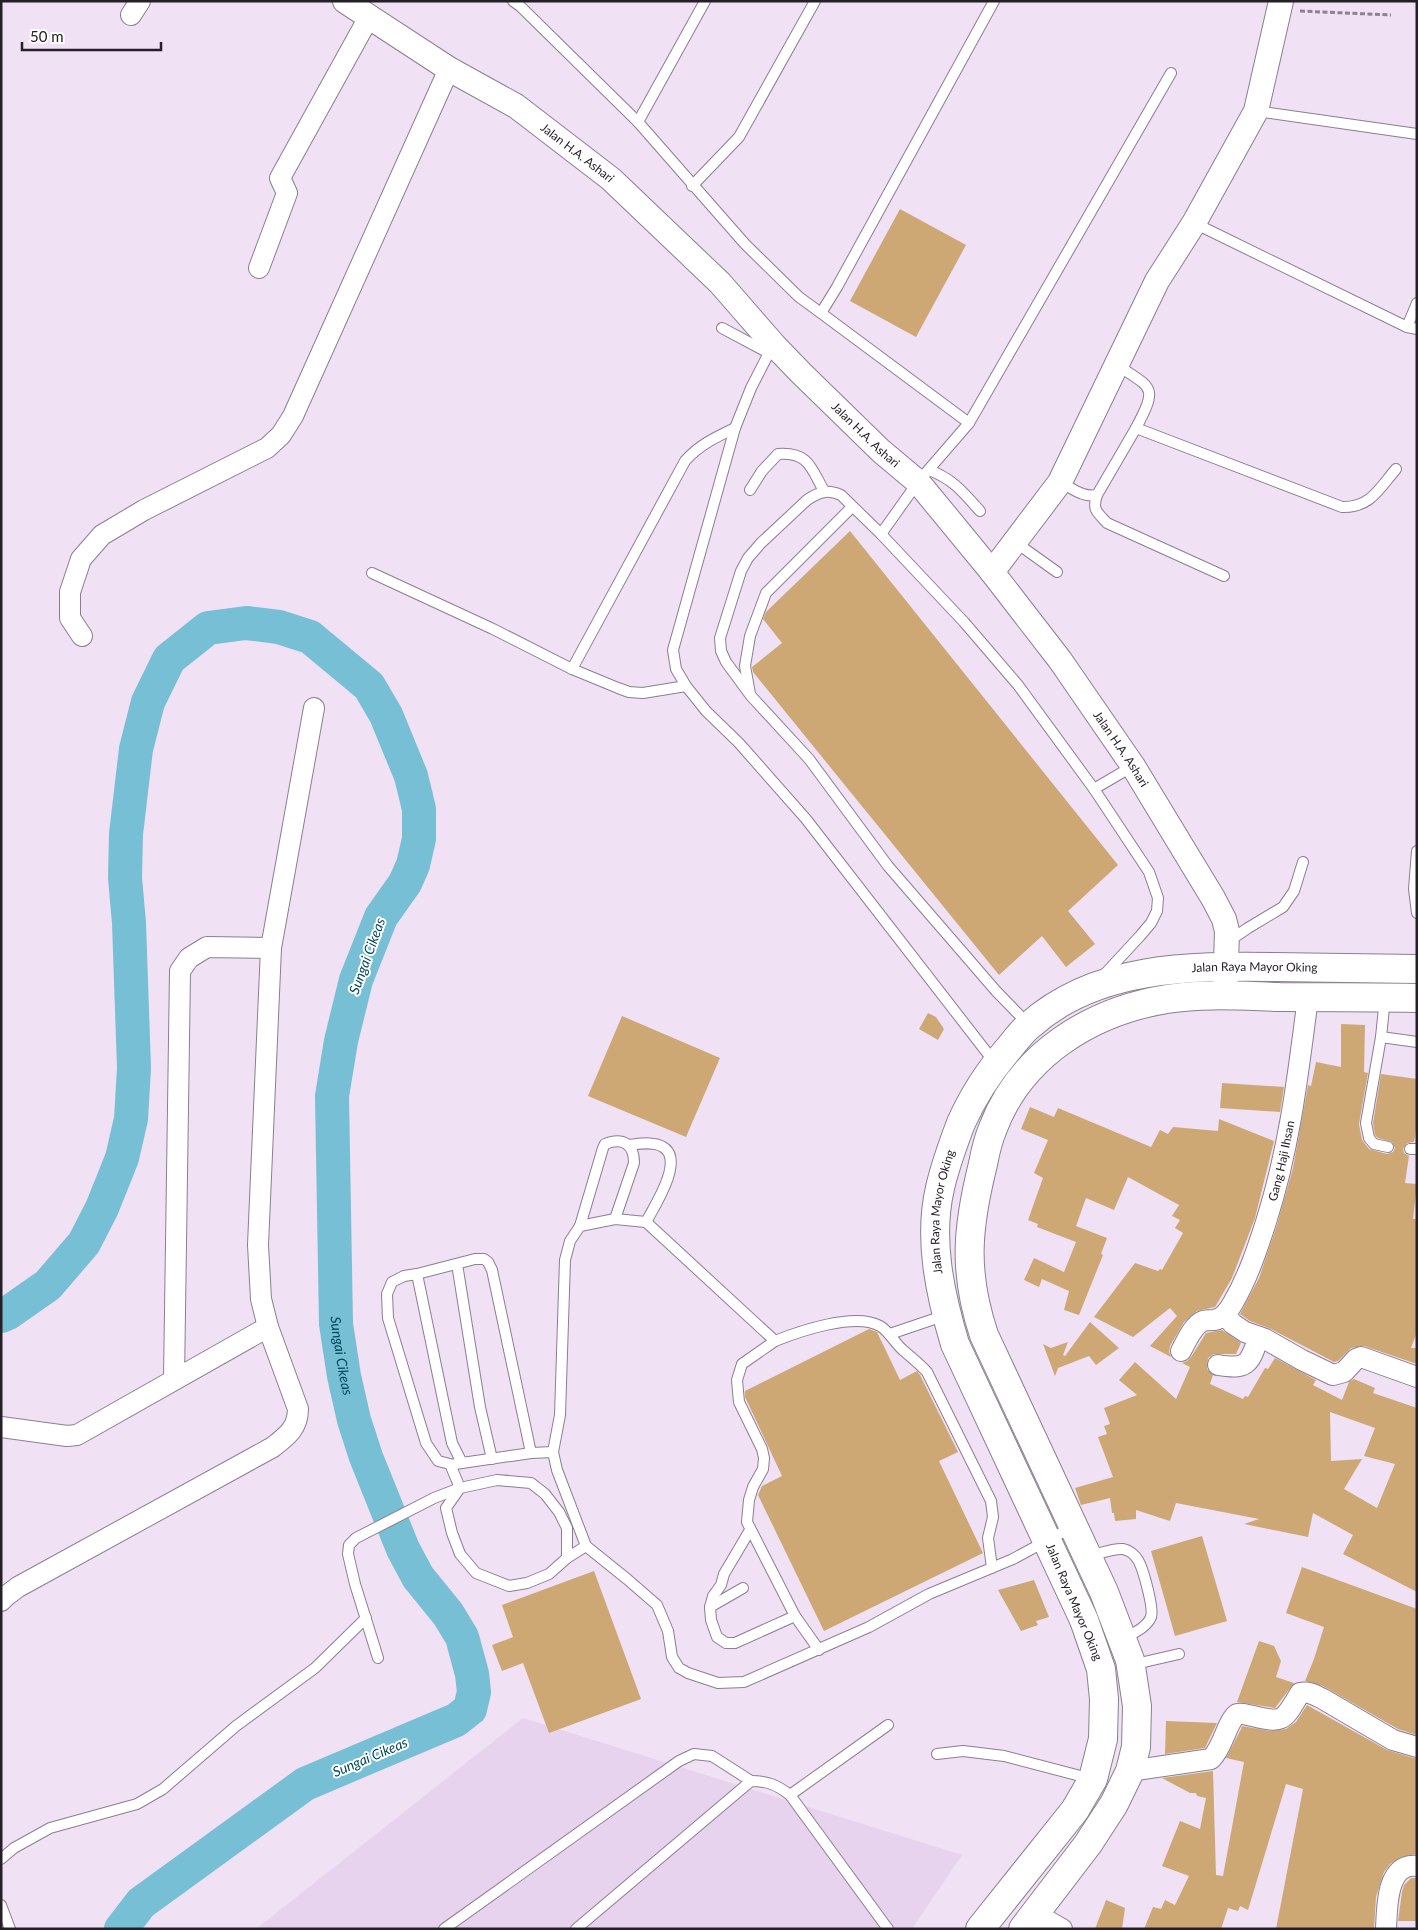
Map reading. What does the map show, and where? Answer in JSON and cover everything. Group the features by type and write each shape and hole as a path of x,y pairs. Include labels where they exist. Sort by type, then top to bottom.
{"main road":[{"name":"Jalan Raya Mayor Oking","path":"980,1929 1076,1810 1093,1779 1103,1739 1104,1699 1101,1669 1084,1620 1048,1539 955,1344 946,1315 936,1264 939,1188 954,1142 969,1105 995,1064 1026,1029 1067,999 1092,987 1144,974 1180,968 1226,955 1417,969"},
{"path":"1030,1924 1088,1844 1114,1804 1130,1771 1138,1729 1131,1664 1122,1638 1088,1556 984,1336 976,1310 968,1246 975,1197 990,1136 1003,1108 1020,1081 1048,1050 1092,1022 1135,1006 1169,998 1226,996 1417,998"}],"street":[{"name":"Jalan H.A. Ashari","path":"345,1 449,69 516,106 611,179 720,283 771,349 881,451 924,476 992,572 1060,660 1133,766 1213,898 1224,919 1227,931 1226,996"},
{"path":"992,572 1060,482 1157,281 1194,223 1256,111 1280,6"},
{"path":"259,268 287,194 280,178 369,17"},
{"path":"82,636 70,618 70,592 81,559 102,535 144,510 267,448 281,435 293,416 449,69"},
{"path":"1,1601 18,1588 273,1447 293,1430 298,1420 298,1409 268,1327 261,1299 258,1245 271,948 314,708"},
{"path":"174,1380 180,971 189,958 197,951 207,947 271,948"},
{"name":"Gang Haji Ihsan","path":"1225,1315 1253,1262 1277,1181 1288,1138 1296,1093 1308,997"},
{"path":"1180,1351 1198,1324 1204,1320 1218,1320 1225,1315 1233,1324 1245,1332 1259,1337 1333,1375 1339,1375 1344,1372 1351,1363 1361,1357 1417,1377"},
{"path":"1,1427 67,1436 77,1435 268,1327"},
{"path":"1218,1365 1237,1368 1246,1363 1259,1337"},
{"path":"1130,1771 1211,1758 1223,1742 1232,1719 1237,1714 1276,1720 1284,1717 1300,1694 1305,1692 1317,1696 1393,1740 1417,1747"},
{"path":"1386,1929 1392,1882 1398,1872 1412,1865 1417,1866"},
{"path":"1030,1924 1062,1929"}],"lane":[{"path":"638,122 705,1"},
{"path":"692,186 739,137 815,1"},
{"path":"821,313 994,1"},
{"path":"519,3 638,122 692,186 774,274 799,297 969,423"},
{"path":"881,534 924,476 969,423 1171,73"},
{"path":"1256,111 1417,134"},
{"path":"1194,223 1412,328 1417,303"},
{"path":"722,328 771,349 751,388 735,428 673,650 676,669 686,686 706,711 739,743 806,819 995,1064"},
{"path":"1116,365 1143,382 1148,388 1150,399 1136,428 1097,495 1094,503 1095,510 1107,523 1224,576"},
{"path":"572,669 685,461 695,450 735,428"},
{"path":"1136,428 1342,507 1353,507 1372,498 1396,469"},
{"path":"750,490 762,471 778,454 793,453 805,460 824,491"},
{"path":"924,476 943,475 955,483 980,511"},
{"path":"1060,482 1090,497 1097,495"},
{"path":"1026,1029 996,991 888,866 809,759 751,696 731,671 721,651 720,638 741,571 748,558 761,543 818,493 824,491 841,495 881,534 964,622 1018,685 1094,789 1149,872 1158,898 1156,911 1151,923 1092,987"},
{"path":"751,696 745,666 750,636 766,593 852,507"},
{"path":"1015,542 1058,572"},
{"path":"372,572 493,629 572,669 629,692 651,693 686,686"},
{"path":"1094,789 1133,766"},
{"path":"1417,851 1414,890 1417,913"},
{"path":"1226,955 1248,928 1283,907 1294,890 1303,862"},
{"path":"1385,998 1381,1037 1366,1123 1370,1138 1374,1144 1388,1146"},
{"path":"1381,1037 1417,1042"},
{"path":"615,1219 634,1163 634,1154 625,1142 605,1144 580,1226 570,1241 565,1260 560,1415 553,1452 556,1470 586,1546 628,1578 657,1605 668,1631 672,1657 679,1668 718,1683 744,1682 819,1650 929,1594 1013,1559 1073,1526"},
{"path":"628,1145 646,1144 663,1146 668,1151 670,1159 670,1170 664,1190 646,1222"},
{"path":"580,1226 615,1219 646,1222 774,1341"},
{"path":"531,1453 492,1270 488,1262 484,1259 457,1264 404,1276 392,1282 387,1294 388,1318 426,1444 438,1461 462,1464 531,1453 553,1452"},
{"path":"457,1264 480,1407 492,1459"},
{"path":"417,1274 452,1444 462,1464"},
{"path":"890,1334 946,1315"},
{"path":"819,1650 795,1616 747,1522 749,1500 753,1487 763,1469 764,1458 762,1449 739,1402 737,1380 742,1364 774,1341 792,1334 839,1323 855,1322 878,1325 890,1334 903,1350 917,1361 927,1372 991,1501 993,1517 988,1538 992,1568"},
{"path":"450,1464 460,1488"},
{"path":"378,1658 348,1554 349,1545 356,1538 434,1498 460,1488 497,1480 531,1483 545,1494 559,1512 567,1528 567,1558"},
{"path":"460,1488 446,1508 452,1534 460,1554 476,1573 509,1586 528,1583 549,1574 567,1558 586,1546"},
{"path":"750,1530 713,1596 710,1607 711,1620 717,1637 726,1643 735,1643 795,1616"},
{"path":"1088,1556 1123,1549 1132,1553 1139,1561 1151,1606 1151,1616 1142,1628 1122,1638"},
{"path":"710,1607 743,1588"},
{"path":"1,1860 14,1848 50,1828 137,1804 163,1789 236,1726 315,1668 366,1618"},
{"path":"1131,1664 1179,1654"},
{"path":"790,1795 888,1725"},
{"path":"937,1754 963,1752 1004,1756 1093,1779"},
{"path":"444,1929 678,1761 694,1754 712,1756 751,1781 765,1781 778,1786 790,1795 888,1929"},
{"path":"576,1929 751,1781"},
{"path":"1,1905 10,1929"}],"path":[{"path":"1280,6 1391,15"}],"shaded area":[{"path":"523,1718 962,1855 912,1929 256,1929"}],"building":[{"path":"900,209 966,245 916,337 850,301"},
{"path":"850,531 1118,865 1068,911 1095,944 1066,967 1042,936 999,975 753,672 752,667 782,643 763,619 766,612"},
{"path":"928,1013 936,1017 944,1029 938,1040 919,1029"},
{"path":"622,1016 720,1058 686,1137 588,1096"},
{"path":"1341,1024 1365,1025 1364,1072 1368,1073 1359,1124 1362,1140 1369,1149 1387,1154 1393,1152 1395,1148 1392,1142 1378,1138 1375,1135 1373,1123 1381,1074 1417,1079 1417,1124 1414,1142 1407,1143 1403,1149 1404,1153 1409,1156 1405,1183 1417,1184 1413,1219 1417,1219 1417,1332 1411,1348 1417,1348 1417,1364 1364,1346 1351,1348 1338,1361 1334,1362 1271,1329 1250,1321 1240,1314 1259,1278 1277,1225 1293,1168 1308,1085 1311,1086 1316,1062 1341,1067"},
{"path":"1222,1083 1284,1087 1280,1112 1220,1108"},
{"path":"1030,1107 1054,1117 1058,1108 1151,1147 1160,1130 1168,1134 1173,1127 1218,1131 1219,1119 1274,1141 1255,1218 1232,1278 1215,1307 1197,1311 1184,1322 1170,1346 1169,1352 1171,1357 1150,1346 1177,1316 1170,1308 1133,1337 1094,1317 1135,1263 1158,1271 1162,1270 1183,1233 1175,1228 1180,1220 1172,1216 1179,1205 1128,1177 1114,1210 1086,1198 1076,1226 1107,1238 1101,1254 1103,1255 1079,1315 1064,1310 1069,1291 1042,1279 1039,1287 1024,1280 1034,1258 1064,1272 1076,1242 1037,1227 1038,1224 1028,1220 1043,1178 1034,1173 1048,1140 1021,1129"},
{"path":"1090,1322 1119,1348 1096,1365 1089,1356 1058,1368 1055,1376 1043,1344 1051,1348 1068,1342 1063,1355 1065,1356"},
{"path":"869,1329 877,1332 900,1380 917,1371 920,1375 958,1452 939,1461 983,1553 824,1631 758,1495 762,1486 782,1476 745,1397 745,1391"},
{"path":"1222,1330 1241,1343 1236,1354 1214,1354 1208,1358 1207,1369 1213,1375 1210,1384 1243,1399 1245,1396 1248,1397 1265,1368 1268,1369 1275,1358 1316,1380 1313,1385 1342,1400 1349,1382 1354,1379 1375,1388 1373,1393 1417,1408 1417,1592 1343,1554 1353,1535 1313,1513 1308,1537 1244,1524 1259,1519 1176,1503 1170,1521 1136,1510 1136,1519 1115,1521 1110,1498 1081,1505 1075,1488 1113,1477 1098,1437 1107,1434 1104,1426 1110,1424 1104,1408 1137,1395 1119,1380 1135,1362 1176,1399 1190,1367 1182,1363 1191,1357 1206,1333","holes":["1330,1412 1375,1428 1364,1456 1395,1464 1377,1508 1344,1489 1362,1459 1331,1461"]},
{"path":"1202,1536 1227,1621 1175,1636 1151,1551"},
{"path":"1302,1567 1417,1609 1417,1735 1398,1729 1323,1686 1305,1681 1324,1627 1286,1613"},
{"path":"594,1571 641,1699 549,1733 523,1663 502,1671 492,1645 513,1637 502,1605"},
{"path":"1034,1580 1049,1617 1036,1621 1038,1625 1021,1631 998,1590"},
{"path":"1259,1641 1274,1646 1281,1661 1276,1677 1294,1683 1275,1708 1237,1702"},
{"path":"1307,1705 1387,1750 1417,1759 1417,1854 1401,1857 1390,1864 1384,1872 1376,1897 1374,1929 1276,1929 1303,1789 1286,1784 1248,1910 1240,1906 1238,1911 1228,1908 1221,1929 1144,1929 1153,1907 1161,1909 1165,1900 1175,1905 1189,1876 1162,1866 1180,1821 1200,1829 1206,1798 1197,1796 1196,1793 1190,1793 1162,1778 1213,1771 1216,1875 1223,1876 1244,1762 1226,1758 1242,1726 1270,1731 1286,1729 1296,1722"},
{"path":"1166,1721 1217,1723 1205,1748 1165,1754"},
{"path":"1411,1878 1417,1878 1417,1921 1398,1921 1404,1885"},
{"path":"1106,1900 1125,1908 1122,1929 1095,1929"}],"waterway":[{"name":"Sungai Cikeas","path":"1,1316 48,1285 84,1243 102,1208 122,1158 131,1119 134,1068 129,923 125,878 126,834 136,749 148,702 169,659 208,628 246,623 279,627 310,637 369,686 386,715 411,776 419,809 419,839 413,865 405,883 381,917 356,980 341,1041 332,1096 336,1324 344,1376 354,1420 366,1457 403,1549 418,1577 448,1614 462,1637 472,1674 474,1692 470,1709 456,1720 305,1784 141,1903 121,1929"}]}
